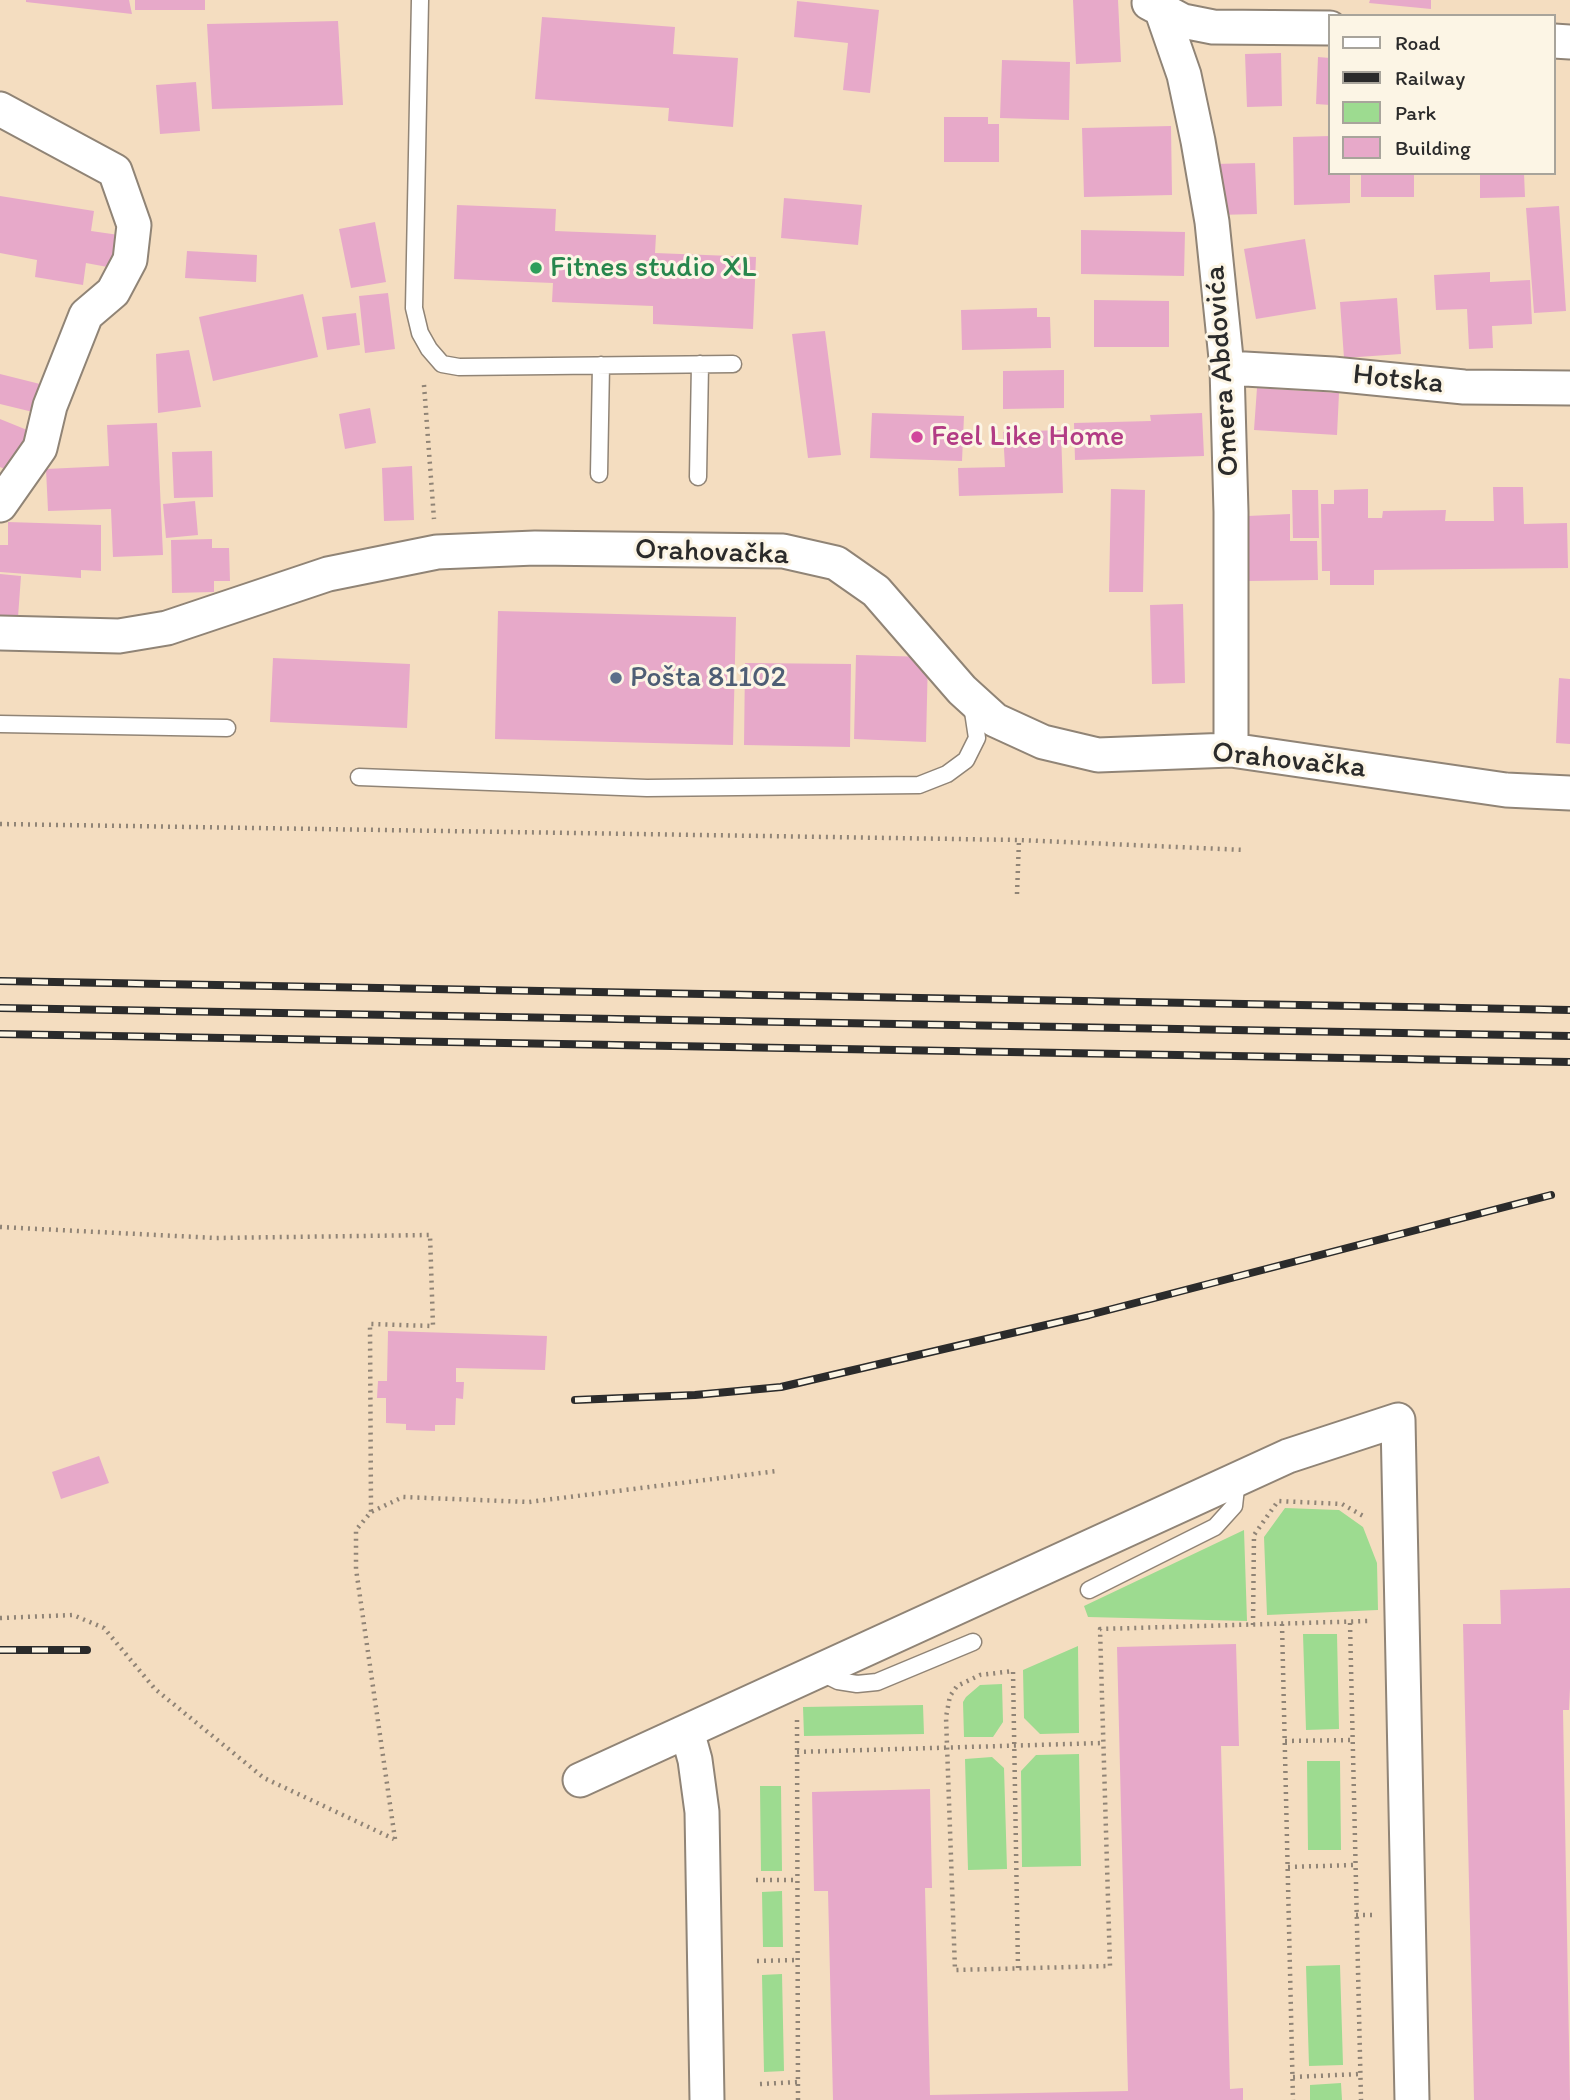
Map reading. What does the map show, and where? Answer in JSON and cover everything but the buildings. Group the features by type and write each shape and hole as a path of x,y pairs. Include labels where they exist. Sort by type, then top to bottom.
{"street":[{"path":"1153,2 1183,21 1213,27 1328,28"},
{"name":"Omera Abdovića","path":"1153,2 1184,75 1212,222 1227,368 1231,512 1231,750"},
{"path":"0,109 115,171 134,225 130,260 113,292 86,315 50,406 40,448 0,505"},
{"name":"Hotska","path":"1227,368 1333,374 1464,387 1570,388"},
{"name":"Orahovačka","path":"0,633 118,636 167,628 328,574 437,552 535,548 783,551 836,563 876,591 971,699 995,720 1043,742 1098,755 1231,750 1506,790 1570,793"},
{"path":"580,1780 1237,1479 1326,1441 1398,1420 1412,2100"},
{"path":"687,1731 695,1760 702,1812 707,2100"}],"lane":[{"path":"420,0 414,308 420,333 442,364 459,367 733,364"},
{"path":"599,474 601,365"},
{"path":"698,477 700,365"},
{"path":"359,777 647,788 919,785 947,775 966,760 977,738 971,699"},
{"path":"0,724 227,728"},
{"path":"1089,1590 1215,1527 1234,1506 1237,1479"},
{"path":"818,1671 838,1681 857,1684 877,1682 973,1642"}],"path":[{"path":"420,333 437,552"},
{"path":"0,824 1019,840 1245,850"},
{"path":"1017,894 1019,840"},
{"path":"0,1227 216,1238 430,1235 433,1326 370,1324 371,1512"},
{"path":"0,1618 73,1615 104,1628 155,1689 264,1778 395,1839 356,1569 356,1530 371,1512 403,1497 529,1502 777,1471"},
{"path":"1253,1625 1254,1535 1278,1501 1342,1503 1371,1523"},
{"path":"1018,1968 1013,1671 980,1675 957,1686 947,1706 955,1970 1110,1966 1100,1629 1374,1621"},
{"path":"1350,1623 1361,2100"},
{"path":"1282,1624 1293,2100"},
{"path":"797,1712 798,2100"},
{"path":"1285,1741 1353,1740"},
{"path":"797,1752 1103,1743"},
{"path":"1288,1867 1355,1865"},
{"path":"756,1880 797,1880"},
{"path":"757,1961 798,1960"},
{"path":"1293,2077 1360,2074"},
{"path":"760,2084 798,2082"}],"green space":[{"path":"1285,1508 1339,1510 1363,1527 1377,1563 1378,1610 1267,1615 1264,1537"},
{"path":"1244,1530 1247,1621 1088,1617 1084,1606"},
{"path":"1303,1634 1337,1634 1339,1729 1306,1730"},
{"path":"1078,1646 1079,1733 1040,1734 1024,1718 1023,1670"},
{"path":"1002,1684 1003,1722 993,1737 964,1737 963,1702 966,1697 980,1685"},
{"path":"923,1705 924,1734 804,1736 803,1707"},
{"path":"1079,1754 1081,1866 1022,1867 1021,1771 1036,1755"},
{"path":"992,1757 1004,1768 1007,1869 968,1870 965,1759"},
{"path":"1307,1761 1340,1761 1341,1850 1308,1850"},
{"path":"760,1786 781,1786 782,1871 761,1871"},
{"path":"782,1891 783,1947 763,1947 762,1892"},
{"path":"1340,1965 1343,2065 1309,2066 1306,1966"},
{"path":"782,1974 784,2071 764,2072 762,1975"},
{"path":"1341,2083 1342,2100 1310,2100 1310,2085"}],"railway":[{"path":"0,981 1570,1010"},
{"path":"0,1008 1570,1036"},
{"path":"0,1034 1570,1062"},
{"path":"575,1400 695,1395 781,1387 1089,1315 1551,1195"},
{"path":"0,1650 87,1650"}],"place":[{"name":"Fitnes studio XL","path":"536,268"},
{"name":"Feel Like Home","path":"917,437"},
{"name":"Pošta 81102","path":"616,678"}]}
